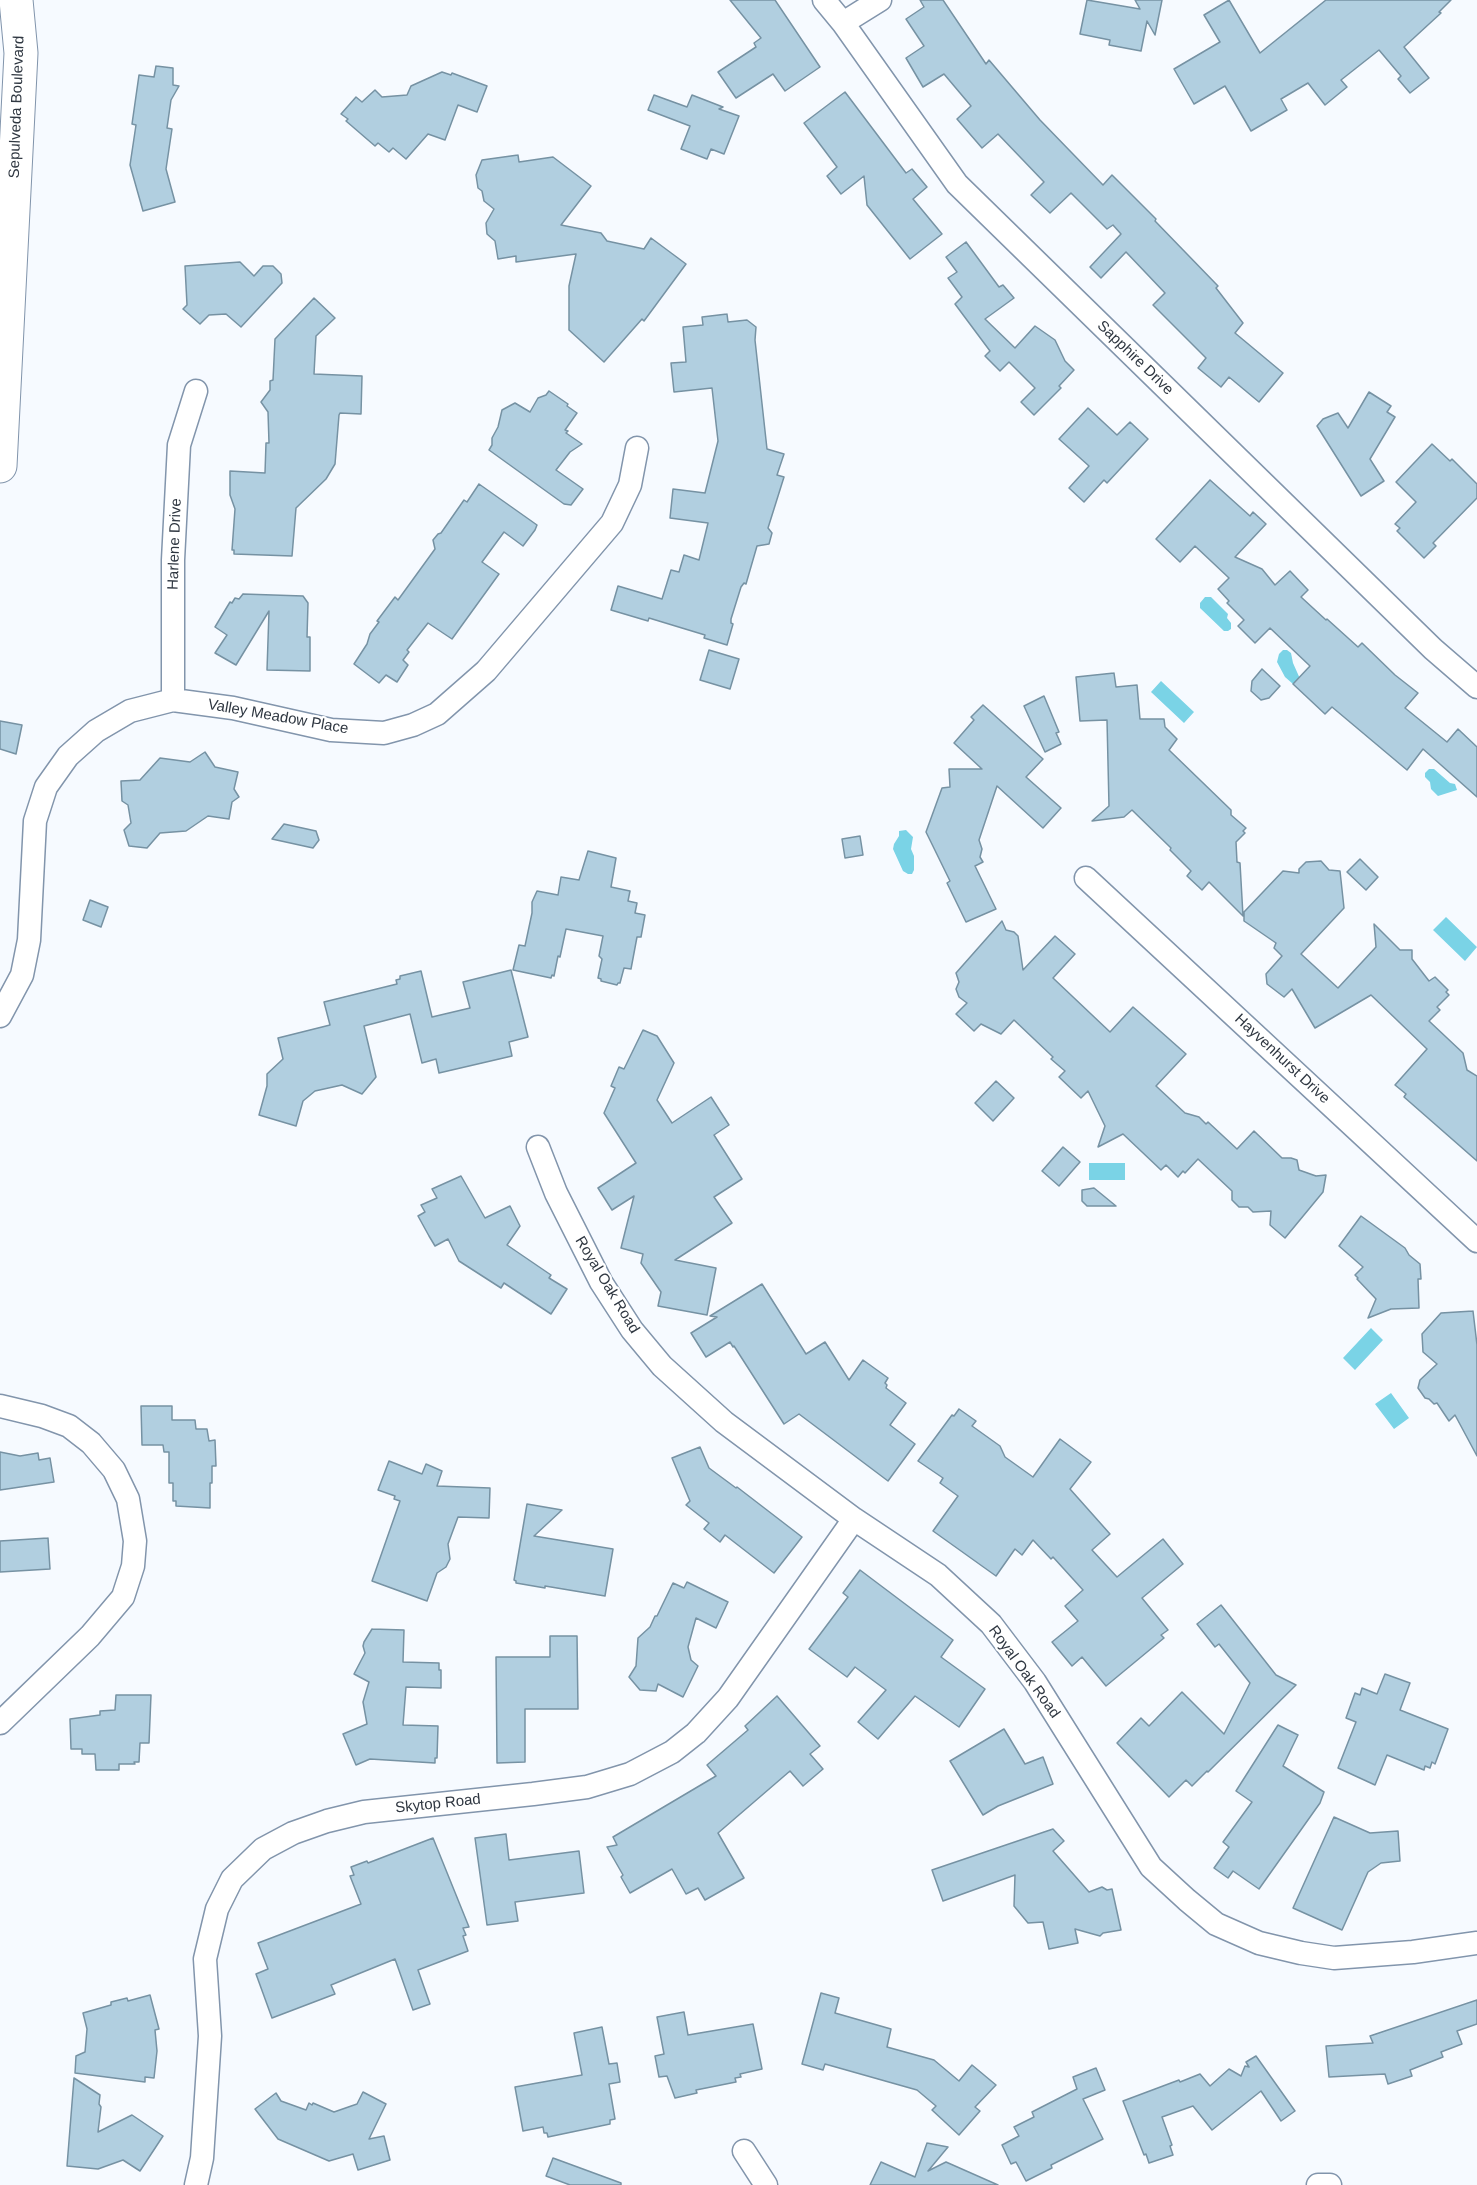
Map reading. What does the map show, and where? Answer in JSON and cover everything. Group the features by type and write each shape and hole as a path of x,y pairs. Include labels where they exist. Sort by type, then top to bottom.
{"main road":[{"name":"Sepulveda Boulevard","path":"0,466 21,53 16,0"}],"street":[{"name":"Sapphire Drive","path":"824,0 843,22 957,184 1433,649 1477,687"},
{"path":"843,22 880,0"},
{"name":"Harlene Drive","path":"173,700 173,560 179,445 196,390"},
{"name":"Valley Meadow Place","path":"0,1016 22,975 29,940 35,821 46,787 68,756 96,731 130,711 173,700 233,708 331,729 384,733 413,725 437,714 486,671 612,523 630,485 637,448"},
{"name":"Hayvenhurst Drive","path":"1086,878 1477,1241"},
{"name":"Royal Oak Road","path":"538,1147 560,1203 601,1282 632,1330 662,1366 724,1422 854,1520 938,1575 990,1624 1035,1682 1151,1867 1216,1924 1259,1942 1301,1953 1334,1958 1413,1952 1477,1943"},
{"path":"0,1407 42,1416 69,1426 91,1443 114,1470 128,1499 135,1541 133,1566 123,1597 90,1636 0,1723"},
{"name":"Skytop Road","path":"196,2185 202,2158 210,2036 205,1959 217,1909 232,1879 263,1849 293,1833 327,1821 364,1812 587,1787 630,1774 672,1752 696,1733 728,1698 854,1520"},
{"path":"744,2151 766,2185"},
{"path":"1318,2185 1330,2185"}],"water":[{"path":"1205,597 1211,597 1228,614 1231,629 1224,631 1200,608 1200,603"},
{"path":"1283,650 1291,653 1301,681 1297,684 1293,684 1285,677 1277,662"},
{"path":"1161,681 1194,712 1184,723 1151,692"},
{"path":"1429,769 1434,769 1450,783 1455,784 1457,790 1438,796 1431,789 1430,782 1425,777"},
{"path":"906,830 913,837 911,849 914,856 914,870 912,874 903,871 893,849 899,831"},
{"path":"1446,917 1477,947 1465,961 1433,930"},
{"path":"1089,1163 1125,1163 1125,1180 1089,1180"},
{"path":"1371,1328 1383,1340 1355,1370 1343,1358"},
{"path":"1391,1393 1409,1418 1394,1429 1375,1404"}],"building":[{"path":"730,0 775,0 820,67 785,91 773,74 736,98 718,72 756,47 754,43 761,38"},
{"path":"920,0 943,0 986,64 989,60 1040,120 1103,185 1112,175 1218,286 1216,288 1243,323 1235,333 1283,373 1259,402 1229,377 1221,387 1198,368 1206,358 1153,305 1165,293 1126,252 1101,278 1090,267 1121,234 1113,225 1107,229 1071,193 1050,213 1031,195 1044,182 998,134 982,148 957,119 971,106 944,74 923,87 906,58 924,46 906,19 924,7"},
{"path":"1087,0 1140,9 1135,0 1162,0 1155,35 1147,21 1141,51 1109,45 1110,40 1080,34"},
{"path":"1229,0 1260,53 1326,0 1451,0 1439,12 1441,13 1404,47 1429,78 1410,93 1398,79 1401,76 1379,50 1341,80 1347,87 1325,105 1308,83 1281,99 1287,110 1251,131 1225,86 1194,104 1174,69 1220,42 1204,15"},
{"path":"156,66 173,68 173,85 179,86 171,100 167,128 172,129 166,169 175,202 143,211 130,165 136,125 132,124 139,75 154,77"},
{"path":"442,72 451,75 452,73 487,86 477,112 458,105 445,140 428,134 406,159 393,148 389,152 378,143 375,146 341,114 356,97 362,102 375,90 382,97 407,95 411,86"},
{"path":"845,92 906,173 912,169 927,187 913,199 942,234 910,259 867,205 864,176 841,194 827,176 837,167 804,123"},
{"path":"654,95 687,107 692,95 739,116 724,154 711,149 707,159 681,149 690,126 648,110"},
{"path":"518,155 519,162 553,157 591,186 561,225 601,233 607,241 644,249 651,238 686,264 644,321 642,319 604,362 569,330 569,286 576,254 516,262 516,256 498,259 495,241 487,234 486,223 494,209 484,201 482,191 478,188 476,175 482,160"},
{"path":"966,242 999,287 1003,285 1014,298 985,319 1015,348 1035,326 1055,340 1065,361 1074,370 1059,386 1061,388 1034,415 1021,402 1035,388 1009,362 1000,371 985,356 990,351 955,304 962,297 948,278 957,272 946,257"},
{"path":"240,262 254,276 263,266 273,266 281,274 282,283 241,327 226,314 209,315 200,324 183,309 187,305 185,266"},
{"path":"314,298 335,318 316,336 314,374 362,376 361,414 340,413 339,415 335,464 326,479 296,508 292,556 234,554 232,550 235,509 230,495 230,471 265,473 266,443 269,443 268,412 261,402 270,390 270,381 273,380 275,339"},
{"path":"727,314 728,322 747,320 756,327 755,340 767,449 784,454 777,475 784,477 768,528 772,533 769,544 757,546 746,584 744,583 741,587 731,619 733,624 727,645 704,638 705,635 649,618 648,621 611,610 618,586 662,599 671,570 679,572 684,555 699,560 708,523 670,518 673,489 705,493 718,441 712,388 674,392 671,363 686,362 683,327 703,325 702,317"},
{"path":"549,391 577,413 565,430 582,444 570,452 556,470 583,489 571,505 564,504 489,450 502,410 515,403 530,412 538,398"},
{"path":"1369,392 1391,406 1387,412 1395,417 1370,459 1384,481 1361,496 1317,426 1323,419 1338,413 1348,428"},
{"path":"1088,408 1117,435 1130,422 1148,439 1107,483 1104,480 1084,502 1069,488 1089,466 1059,439"},
{"path":"1432,444 1450,461 1452,459 1477,484 1477,498 1433,543 1436,546 1424,558 1397,531 1400,528 1395,524 1416,502 1396,482"},
{"path":"1210,480 1250,516 1253,512 1266,524 1235,557 1262,569 1275,585 1290,571 1308,590 1301,597 1358,647 1362,643 1395,675 1418,693 1405,708 1447,742 1458,729 1477,747 1477,797 1423,749 1407,770 1332,707 1325,714 1293,684 1310,666 1270,628 1255,643 1238,626 1244,620 1227,603 1229,601 1218,589 1229,578 1195,546 1180,562 1156,539"},
{"path":"479,484 537,525 535,530 523,546 504,532 482,562 499,574 452,639 428,623 407,650 409,652 403,660 408,665 397,682 386,675 379,683 354,664 379,622 377,621 395,597 398,600 435,549 433,540 441,533 464,500 467,502"},
{"path":"243,594 303,596 308,603 307,637 310,637 310,671 267,670 269,611 236,665 215,653 227,635 215,627 230,602 232,603 235,598 239,599"},
{"path":"709,650 739,659 730,689 700,680"},
{"path":"1262,669 1280,686 1269,698 1261,700 1251,691 1252,681"},
{"path":"1114,673 1116,687 1137,685 1140,719 1164,719 1165,727 1177,739 1169,750 1231,810 1231,815 1246,828 1243,831 1245,833 1236,842 1237,862 1240,863 1243,916 1209,882 1202,890 1187,876 1191,871 1132,810 1124,817 1092,821 1109,806 1107,720 1080,721 1076,677"},
{"path":"1044,696 1059,732 1056,733 1061,744 1045,752 1024,706"},
{"path":"983,705 1043,759 1026,777 1061,808 1043,828 997,786 979,840 982,849 980,857 983,862 975,866 996,909 966,922 947,883 950,881 926,832 942,788 950,787 949,769 982,769 954,743 974,720 971,717"},
{"path":"0,721 22,725 16,754 0,749"},
{"path":"205,752 215,767 238,772 234,789 239,797 232,802 229,819 208,816 186,831 160,833 147,848 129,846 124,830 131,823 128,805 122,801 121,781 140,780 160,758 190,762"},
{"path":"284,824 316,831 319,840 313,848 272,839"},
{"path":"860,836 863,855 845,858 842,839"},
{"path":"588,851 616,858 611,887 630,891 628,901 637,903 635,913 645,915 641,937 637,937 631,969 624,968 620,983 617,985 601,981 598,978 603,936 566,929 554,976 552,975 551,978 513,970 519,945 525,946 532,902 537,891 558,895 561,877 579,880"},
{"path":"1360,859 1378,877 1366,890 1347,872"},
{"path":"1321,861 1329,870 1340,871 1344,908 1301,954 1338,988 1376,947 1374,924 1400,950 1412,950 1412,959 1429,981 1435,977 1448,990 1446,992 1449,995 1437,1007 1440,1010 1429,1021 1463,1053 1467,1070 1477,1076 1477,1161 1404,1097 1406,1094 1395,1085 1427,1049 1371,995 1315,1028 1292,989 1284,997 1267,984 1266,974 1282,956 1274,948 1276,943 1244,921 1244,912 1283,871 1299,873 1299,869 1306,862"},
{"path":"90,900 108,907 101,927 83,920"},
{"path":"1002,921 1006,930 1018,936 1023,970 1055,936 1075,954 1053,978 1110,1032 1133,1007 1186,1054 1156,1086 1185,1113 1199,1117 1206,1124 1208,1122 1237,1149 1254,1131 1282,1158 1297,1160 1299,1170 1316,1176 1326,1175 1323,1192 1285,1238 1270,1225 1271,1211 1253,1212 1248,1207 1239,1207 1232,1200 1232,1191 1198,1159 1178,1177 1166,1165 1161,1170 1123,1134 1098,1147 1105,1126 1088,1091 1081,1098 1059,1077 1065,1071 1014,1020 1001,1034 981,1024 974,1031 956,1014 967,1003 959,997 956,989 959,982 956,973"},
{"path":"511,970 528,1037 509,1042 512,1056 439,1073 436,1059 422,1063 410,1014 364,1026 376,1077 362,1094 342,1085 315,1091 303,1101 296,1126 259,1115 267,1086 267,1074 283,1059 278,1038 330,1025 324,1002 397,984 396,980 400,979 400,976 421,971 432,1017 470,1008 463,982"},
{"path":"643,1030 657,1036 674,1063 657,1100 672,1123 711,1097 729,1125 714,1135 742,1179 714,1197 732,1223 675,1260 716,1268 707,1315 658,1306 661,1292 641,1263 643,1254 621,1248 634,1196 612,1210 598,1188 636,1163 604,1113 615,1088 611,1086 619,1067 624,1069"},
{"path":"996,1081 1014,1098 993,1121 975,1103"},
{"path":"1063,1147 1080,1162 1059,1186 1042,1171"},
{"path":"461,1176 485,1218 510,1206 520,1226 507,1245 551,1275 549,1278 567,1289 551,1314 504,1283 501,1288 459,1261 448,1239 435,1246 418,1216 425,1212 421,1205 437,1198 432,1189"},
{"path":"1094,1188 1116,1206 1087,1206 1082,1201 1082,1190"},
{"path":"1361,1216 1405,1248 1409,1255 1420,1264 1419,1308 1391,1309 1368,1318 1376,1299 1355,1275 1363,1267 1339,1246"},
{"path":"762,1284 806,1354 825,1342 849,1380 863,1360 888,1378 885,1383 886,1388 906,1403 890,1425 915,1444 888,1481 799,1414 784,1424 730,1342 706,1357 691,1333 717,1317 710,1316"},
{"path":"1473,1311 1477,1345 1477,1456 1455,1415 1449,1421 1437,1403 1434,1404 1425,1398 1418,1388 1420,1380 1437,1364 1423,1352 1422,1334 1441,1313"},
{"path":"141,1406 172,1406 172,1420 195,1420 196,1429 207,1429 209,1441 215,1440 216,1466 212,1466 210,1508 176,1506 176,1501 173,1501 173,1483 169,1483 169,1452 164,1452 163,1445 142,1445"},
{"path":"959,1409 976,1421 972,1426 1000,1446 1005,1457 1033,1477 1060,1439 1091,1462 1070,1489 1110,1534 1092,1550 1117,1577 1163,1539 1183,1564 1142,1598 1168,1630 1161,1635 1164,1638 1106,1686 1082,1657 1072,1666 1052,1642 1078,1621 1065,1606 1083,1590 1053,1557 1051,1559 1033,1540 1022,1555 1015,1549 996,1576 933,1531 958,1496 940,1483 943,1478 918,1461"},
{"path":"700,1447 709,1468 802,1537 774,1573 725,1535 720,1542 704,1529 709,1523 686,1505 690,1501 672,1458"},
{"path":"0,1452 20,1456 38,1453 39,1460 50,1458 54,1482 0,1490"},
{"path":"389,1461 422,1474 426,1464 442,1471 437,1486 490,1488 489,1518 458,1517 448,1544 450,1559 446,1567 437,1573 427,1601 372,1581 400,1501 394,1499 395,1496 378,1490"},
{"path":"527,1504 562,1510 534,1536 613,1549 605,1596 516,1583 514,1580"},
{"path":"48,1538 50,1569 0,1572 0,1541"},
{"path":"860,1570 953,1640 941,1657 985,1689 959,1727 915,1696 878,1739 858,1722 886,1690 855,1667 847,1677 809,1649 848,1597 843,1593"},
{"path":"687,1582 728,1602 716,1628 696,1618 688,1647 691,1660 698,1666 683,1697 658,1684 656,1691 640,1690 629,1677 636,1666 638,1638 650,1627 657,1616 673,1583 684,1588"},
{"path":"1221,1605 1276,1675 1296,1685 1208,1772 1192,1786 1186,1780 1169,1797 1117,1743 1141,1718 1149,1726 1182,1692 1224,1734 1250,1683 1219,1644 1215,1647 1197,1624"},
{"path":"372,1629 404,1630 403,1662 439,1663 441,1688 406,1687 403,1725 438,1726 435,1763 370,1759 356,1765 343,1734 367,1724 363,1702 369,1682 354,1674 365,1653 364,1642"},
{"path":"550,1636 577,1636 578,1709 525,1709 525,1762 497,1763 496,1657 550,1657"},
{"path":"1385,1674 1410,1683 1400,1710 1448,1729 1435,1764 1432,1762 1430,1768 1425,1766 1424,1770 1387,1755 1375,1785 1338,1768 1356,1722 1346,1718 1355,1693 1360,1695 1362,1688 1377,1694"},
{"path":"116,1695 151,1695 149,1743 140,1743 139,1762 119,1764 119,1770 96,1770 95,1754 82,1754 82,1749 71,1749 70,1719 100,1715 100,1711 115,1710"},
{"path":"777,1696 820,1746 810,1754 823,1769 803,1786 790,1771 718,1833 744,1878 705,1900 698,1888 686,1894 672,1869 630,1893 607,1847 617,1845 613,1837 716,1776 707,1765 748,1730 745,1726"},
{"path":"1278,1725 1298,1735 1283,1766 1324,1792 1320,1803 1259,1889 1233,1871 1228,1878 1214,1868 1229,1847 1223,1842 1252,1802 1236,1791"},
{"path":"1004,1729 1025,1764 1043,1757 1053,1784 998,1806 983,1815 950,1761"},
{"path":"1334,1817 1370,1833 1398,1831 1400,1861 1381,1863 1368,1872 1342,1930 1293,1908"},
{"path":"1053,1829 1064,1841 1053,1851 1089,1892 1102,1887 1107,1890 1112,1889 1121,1930 1103,1933 1100,1936 1075,1929 1078,1943 1049,1949 1043,1922 1028,1923 1014,1906 1015,1875 943,1901 932,1870"},
{"path":"506,1834 509,1860 579,1851 584,1893 515,1902 518,1921 487,1925 475,1838"},
{"path":"433,1838 469,1927 463,1928 468,1951 418,1970 430,2004 413,2010 395,1959 331,1985 335,1994 272,2018 256,1974 268,1969 258,1943 361,1904 350,1876 354,1875 351,1867 367,1861 368,1863"},
{"path":"821,1993 839,1998 835,2013 891,2029 887,2047 934,2060 959,2081 972,2065 996,2085 975,2107 980,2111 959,2135 932,2110 936,2106 917,2090 825,2064 823,2070 802,2064"},
{"path":"150,1995 159,2029 155,2030 157,2051 154,2078 145,2077 145,2082 75,2073 76,2056 85,2052 87,2029 83,2013 111,2005 111,2002 127,1998 128,2001"},
{"path":"1477,2000 1477,2024 1457,2031 1462,2044 1441,2052 1443,2057 1410,2070 1412,2076 1388,2084 1385,2074 1329,2077 1326,2046 1373,2043 1370,2036"},
{"path":"684,2012 688,2035 753,2024 762,2069 740,2074 741,2077 735,2078 736,2082 696,2090 697,2093 675,2098 667,2076 659,2077 655,2056 664,2054 657,2017"},
{"path":"602,2027 609,2064 617,2063 620,2082 609,2084 615,2119 610,2120 610,2124 548,2137 543,2127 523,2131 515,2087 582,2075 574,2033"},
{"path":"1256,2056 1295,2111 1281,2121 1261,2091 1212,2130 1193,2106 1162,2117 1172,2145 1170,2146 1173,2155 1149,2163 1123,2101 1200,2074 1210,2086 1229,2069 1241,2076 1245,2066 1249,2067 1246,2062"},
{"path":"1096,2068 1105,2090 1083,2099 1103,2139 1051,2165 1052,2168 1026,2181 1016,2162 1011,2164 1002,2145 1019,2136 1014,2127 1034,2117 1032,2112 1077,2089 1073,2077"},
{"path":"74,2078 100,2095 98,2132 132,2115 163,2136 140,2171 123,2160 98,2169 67,2166"},
{"path":"363,2092 386,2104 369,2139 384,2136 390,2160 358,2170 353,2154 329,2161 278,2139 255,2109 276,2093 281,2101 306,2110 309,2103 312,2105 313,2103 334,2112 357,2104"},
{"path":"927,2143 948,2147 928,2171 946,2162 998,2185 870,2185 881,2162 915,2177"},
{"path":"553,2158 621,2183 621,2185 570,2185 546,2176"}]}
